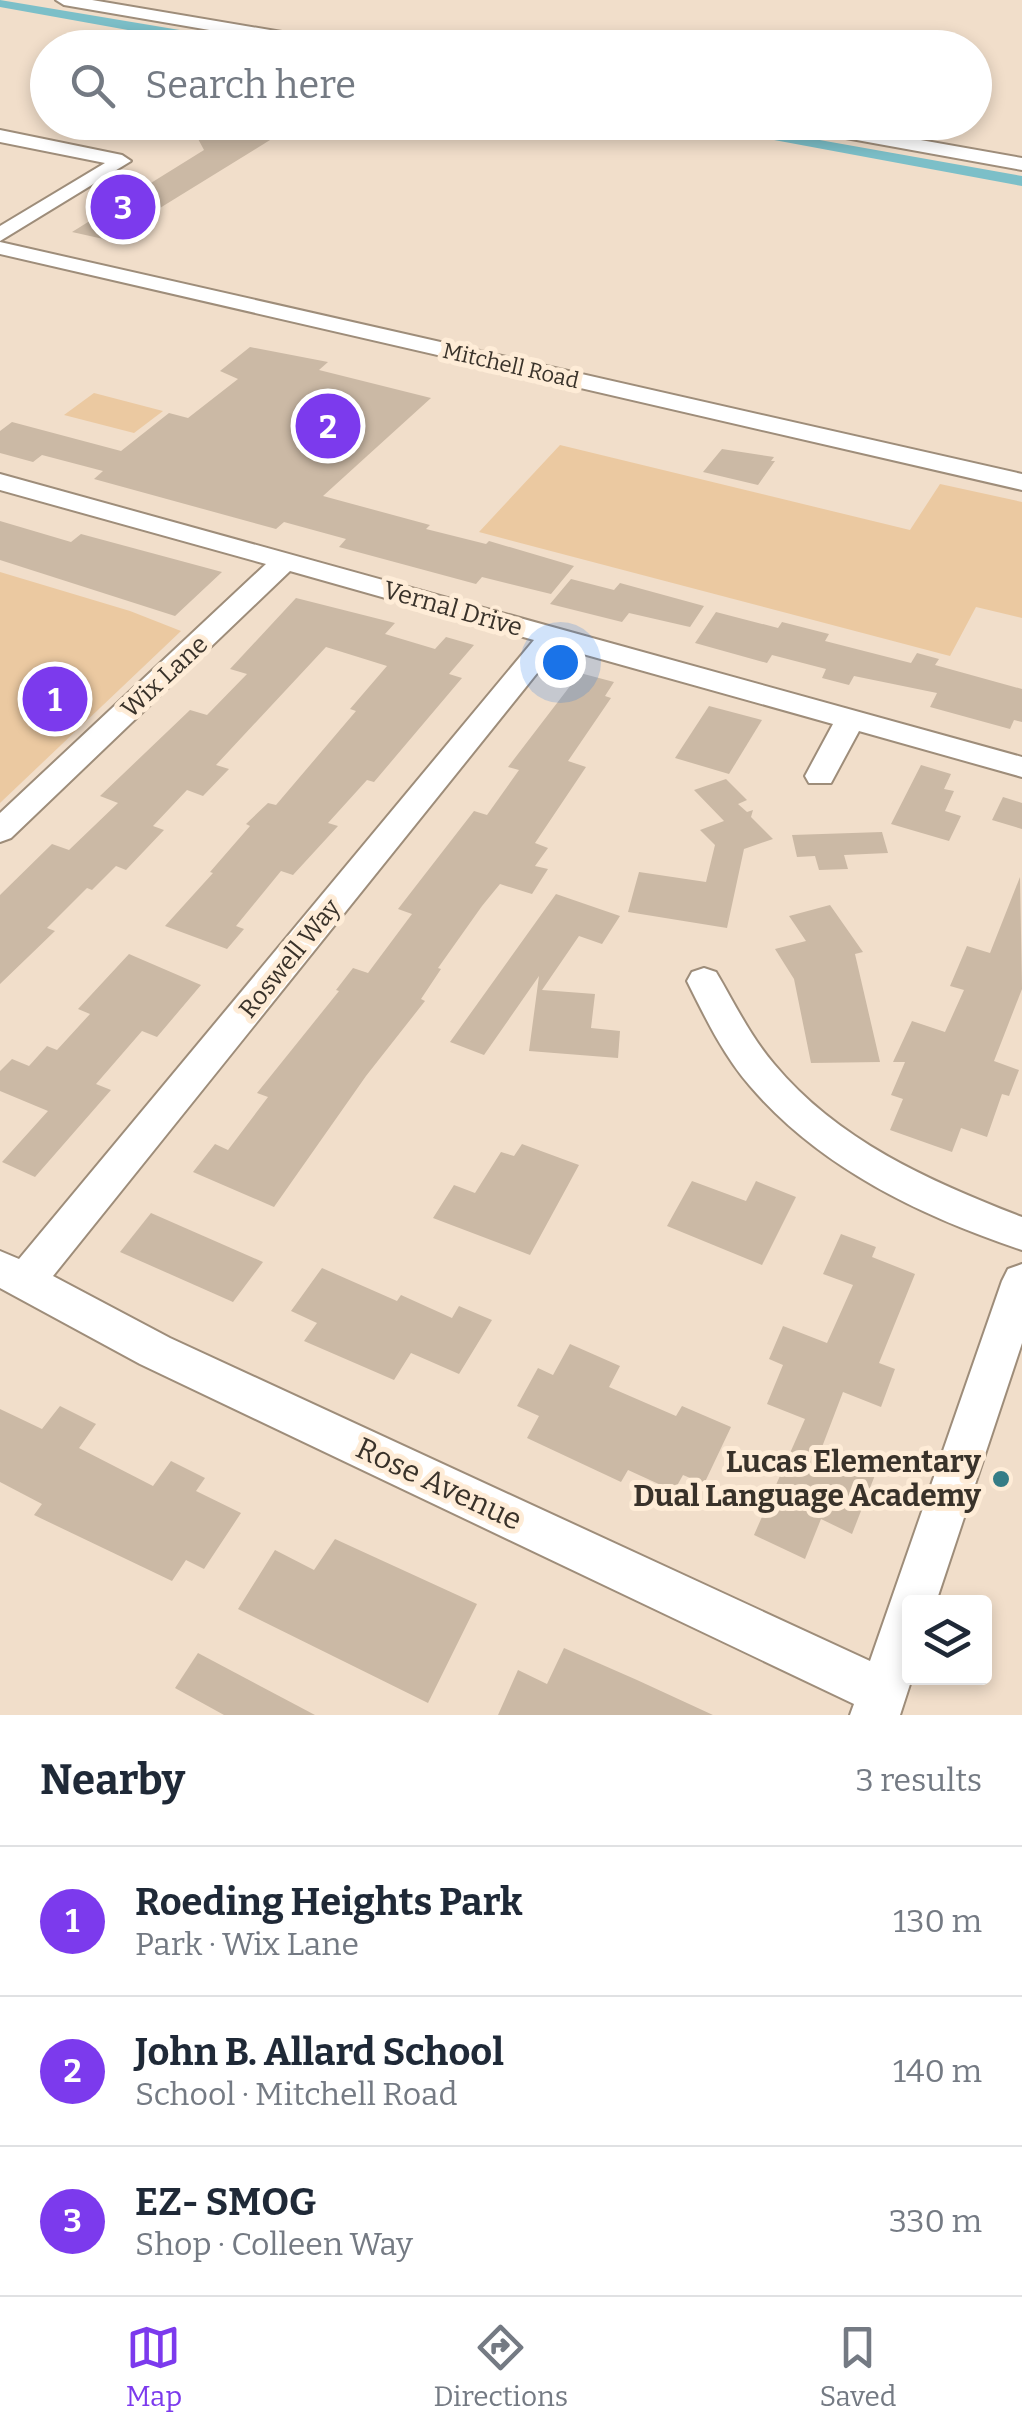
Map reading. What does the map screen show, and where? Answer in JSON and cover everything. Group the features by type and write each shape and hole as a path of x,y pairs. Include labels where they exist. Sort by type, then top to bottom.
{"street":[{"path":"64,0 241,30"},
{"path":"0,136 122,161 0,235"},
{"path":"886,140 1022,164"},
{"name":"Mitchell Road","path":"0,248 1022,482"},
{"name":"Vernal Drive","path":"0,482 1022,767"},
{"name":"Wix Lane","path":"0,831 285,562"},
{"name":"Roswell Way","path":"13,1274 552,636"},
{"path":"820,776 851,720"},
{"path":"704,982 723,1025 749,1063 786,1105 822,1136 916,1193 1022,1234"},
{"name":"Rose Avenue","path":"13,1274 155,1351 879,1703"},
{"path":"916,1595 1022,1282"},
{"path":"879,1703 902,1637"}],"shaded area":[{"path":"94,393 163,411 134,433 64,415"},
{"path":"560,445 910,530 940,484 1022,502 1022,618 976,607 950,656 479,532"},
{"path":"0,572 130,611 181,631 0,803"}],"building":[{"path":"199,140 270,140 108,240 72,232 204,150"},
{"path":"250,347 328,362 319,370 431,398 323,496 430,525 426,529 486,544 489,541 574,566 551,594 482,577 476,584 339,547 346,539 284,522 276,529 94,479 103,471 42,455 33,462 0,453 0,431 12,422 121,451 169,413 188,418 238,379 220,371"},
{"path":"722,449 774,457 771,461 775,461 758,485 703,472"},
{"path":"0,521 71,542 81,534 222,572 175,616 0,560"},
{"path":"571,579 614,590 620,583 704,606 690,627 629,613 622,622 550,604"},
{"path":"296,598 395,623 385,634 435,649 446,637 474,645 449,674 462,678 374,782 367,780 328,823 338,826 293,875 281,871 236,926 244,929 227,949 165,926 213,873 210,872 250,826 246,824 268,803 276,805 356,711 350,709 387,666 326,647 216,765 229,769 203,796 187,790 153,826 164,830 126,870 116,866 92,890 87,888 47,928 55,931 0,984 0,895 52,844 69,850 118,803 100,796 190,710 207,715 247,674 230,669"},
{"path":"716,612 778,628 782,622 829,634 825,641 911,663 917,653 939,659 935,665 1022,689 1022,722 1014,720 1010,729 930,707 937,693 854,676 849,685 822,678 826,669 772,655 767,663 695,643"},
{"path":"580,673 614,682 605,696 611,698 568,761 586,767 535,843 548,848 535,866 548,869 532,894 500,884 438,968 441,969 421,999 425,1001 366,1076 274,1207 193,1172 215,1144 228,1150 268,1097 257,1093 353,968 368,973 412,914 398,909 474,811 487,815 519,770 508,767"},
{"path":"709,706 762,720 729,774 675,758"},
{"path":"921,765 951,774 944,789 954,791 945,811 961,816 949,841 891,824"},
{"path":"726,779 747,800 738,804 747,812 753,810 751,817 773,839 744,849 727,928 628,912 639,872 706,882 715,845 700,830 724,821 694,790"},
{"path":"1003,797 1022,803 1022,829 992,820"},
{"path":"882,832 888,853 844,855 848,869 819,870 815,856 797,857 792,835"},
{"path":"1020,877 1022,989 994,1061 1019,1070 1009,1096 1002,1094 987,1137 961,1128 952,1152 890,1130 903,1099 891,1095 905,1062 893,1062 912,1021 945,1032 964,990 950,986 967,946 990,953"},
{"path":"556,894 620,916 602,944 579,936 542,990 595,994 591,1028 620,1031 618,1058 529,1051 539,976 484,1055 450,1042"},
{"path":"830,905 863,952 855,954 880,1062 811,1063 794,979 775,949 806,941 789,916"},
{"path":"129,954 201,985 157,1037 142,1031 96,1084 111,1090 35,1177 2,1162 48,1111 0,1091 0,1071 12,1059 29,1066 47,1046 57,1050 90,1014 78,1009"},
{"path":"522,1144 579,1165 530,1255 433,1218 454,1185 475,1193 501,1152 514,1156"},
{"path":"692,1181 746,1201 756,1181 796,1197 762,1265 667,1226"},
{"path":"151,1213 263,1262 233,1302 120,1252"},
{"path":"841,1234 876,1247 872,1257 915,1274 879,1363 895,1369 881,1407 843,1392 822,1447 877,1470 852,1534 821,1519 805,1559 754,1535 805,1419 767,1404 783,1365 769,1359 783,1326 827,1343 853,1285 823,1274"},
{"path":"322,1268 397,1301 401,1295 452,1318 459,1306 492,1320 459,1374 411,1353 394,1380 304,1341 317,1323 291,1311"},
{"path":"570,1344 620,1366 609,1387 676,1416 682,1406 731,1427 704,1484 683,1475 674,1491 628,1470 621,1482 527,1438 539,1416 517,1406 538,1368 553,1375"},
{"path":"60,1406 96,1424 79,1448 153,1486 171,1461 205,1478 196,1491 241,1513 204,1569 186,1560 172,1581 34,1515 42,1504 0,1482 0,1409 42,1429"},
{"path":"335,1539 477,1604 428,1703 238,1609 275,1550 314,1570"},
{"path":"564,1648 713,1715 498,1715 518,1670 547,1684"},
{"path":"198,1653 315,1715 224,1715 175,1688"}],"waterway":[{"path":"0,3 154,30"},
{"path":"789,140 1022,181"}],"place":[{"name":"EZ- SMOG","path":"123,207"},
{"name":"John B. Allard School","path":"328,426"},
{"name":"Roeding Heights Park","path":"55,699"},
{"name":"Lucas Elementary Dual Language Academy","path":"1001,1479"}]}
